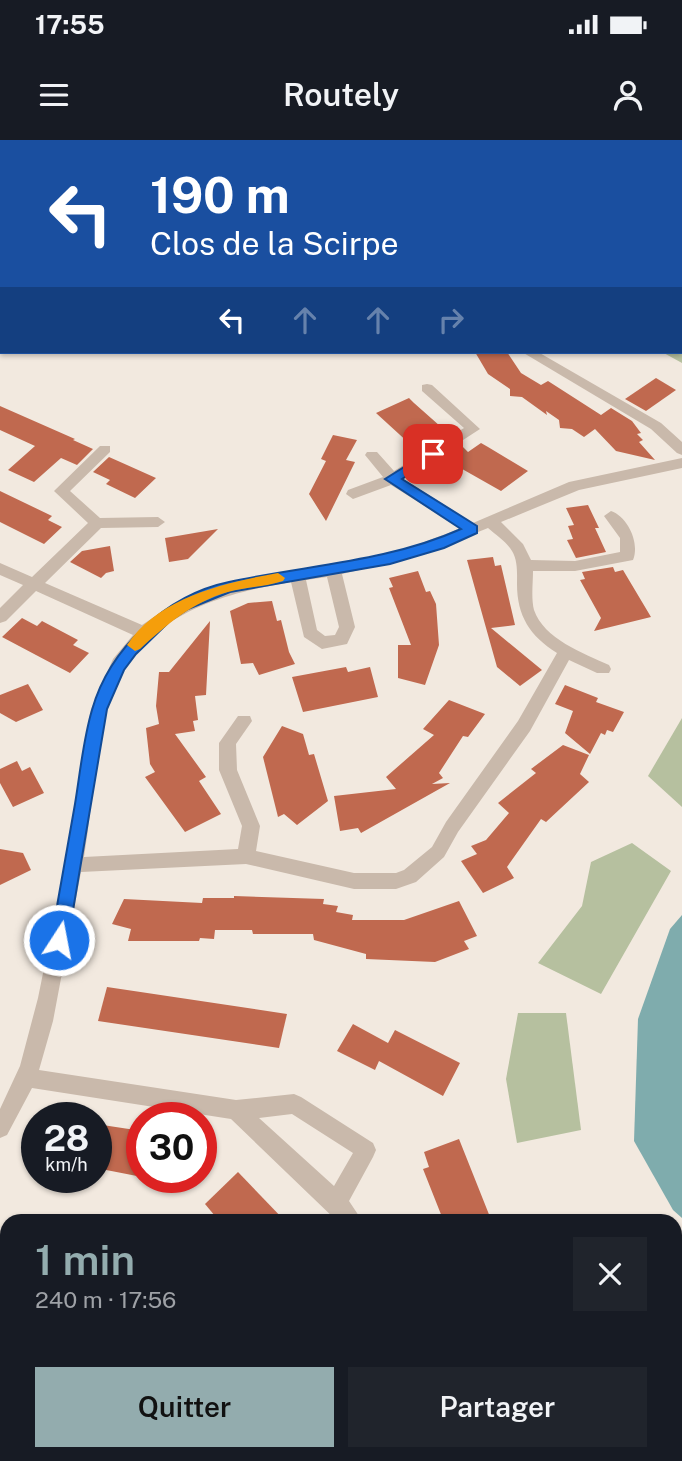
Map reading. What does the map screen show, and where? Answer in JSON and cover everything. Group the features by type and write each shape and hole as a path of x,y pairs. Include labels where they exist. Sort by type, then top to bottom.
{"street":[{"path":"532,354 656,426 682,450"},
{"path":"353,494 392,479 473,429 427,388"},
{"path":"97,523 61,491 105,449"},
{"path":"372,455 392,479 472,529"},
{"path":"0,1128 28,1078 49,990 74,865 99,709 118,668 145,633 165,617 205,595 227,587 390,559 439,544 586,481 682,463"},
{"path":"526,565 575,566 628,556 627,537 611,516"},
{"path":"490,521 523,552 527,610 545,635 566,651 603,669"},
{"path":"0,617 32,583 97,523 158,522"},
{"path":"0,569 145,633"},
{"path":"296,575 310,634 322,643 341,640 347,627 333,570"},
{"path":"74,865 246,856 354,881 396,881 410,876 438,852 452,827 524,726 566,651"},
{"path":"244,721 227,743 228,770 251,826 246,856"},
{"path":"28,1078 236,1110 294,1104 366,1150 336,1203"},
{"path":"236,1110 345,1214"}],"green space":[{"path":"666,354 682,354 682,363"},
{"path":"682,718 682,807 648,776"},
{"path":"632,843 671,871 601,994 538,963 582,906 591,862"},
{"path":"518,1013 566,1013 581,1130 517,1143 506,1079"}],"water":[{"path":"682,915 682,1214 673,1210 634,1141 638,1019 670,929"}],"building":[{"path":"476,354 508,354 521,373 541,385 548,381 601,415 611,408 632,421 641,433 637,434 643,440 639,442 655,460 616,451 595,429 584,437 572,429 560,428 559,420 522,397 510,396 510,389 488,374"},
{"path":"656,378 676,390 646,411 625,399"},
{"path":"409,398 449,434 426,448 416,443 411,445 376,413"},
{"path":"0,406 93,449 77,465 61,458 34,482 8,470 35,446 0,430"},
{"path":"333,435 357,440 346,460 355,462 326,521 309,494 326,461 321,459"},
{"path":"481,443 528,471 501,491 441,457 461,445 468,452"},
{"path":"109,457 156,478 135,498 106,484 110,480 93,472"},
{"path":"0,491 52,516 48,520 62,527 44,544 0,522"},
{"path":"588,505 606,552 576,558 567,540 573,539 568,526 574,525 566,508"},
{"path":"218,529 188,559 169,562 165,538"},
{"path":"110,546 114,571 101,578 70,562 82,551"},
{"path":"493,557 495,566 501,565 515,625 491,628 542,670 520,686 497,667 467,560"},
{"path":"613,567 615,572 623,570 651,617 594,631 601,618 580,580 585,579 582,572"},
{"path":"418,571 426,592 430,591 436,604 439,645 425,685 398,678 398,645 411,645 389,588 393,587 389,578"},
{"path":"272,601 277,621 281,620 295,664 259,675 253,663 241,664 230,611 248,603"},
{"path":"22,618 37,626 42,621 78,640 73,645 89,653 70,673 2,637"},
{"path":"210,621 206,695 195,696 198,720 193,721 195,731 175,734 206,777 199,781 221,814 185,832 145,777 155,772 150,764 146,728 159,724 156,706 159,672 169,672"},
{"path":"346,667 348,672 370,667 378,697 303,712 292,677"},
{"path":"28,684 43,710 16,722 0,713 0,695"},
{"path":"565,685 598,698 596,702 624,712 613,732 607,730 605,735 601,733 590,754 565,733 573,711 555,704"},
{"path":"449,700 485,714 468,737 463,736 439,773 443,778 432,784 450,783 361,833 358,828 340,831 334,796 396,789 386,777 434,735 423,729"},
{"path":"282,726 303,734 309,755 314,754 328,801 297,825 284,814 278,817 263,757"},
{"path":"563,745 589,755 580,774 589,782 546,822 541,819 507,867 514,878 483,893 461,861 477,854 471,846 486,840 509,813 498,803 536,773 531,769"},
{"path":"17,761 22,771 30,767 44,793 13,807 0,783 0,769"},
{"path":"0,849 23,853 31,870 0,885"},
{"path":"234,896 324,899 323,904 338,906 336,912 353,915 352,920 404,920 459,901 477,936 464,941 469,949 435,962 366,959 366,954 314,940 313,934 253,934 252,930 215,930 214,939 200,938 199,941 128,941 131,929 112,924 124,899 202,903 203,898"},
{"path":"107,987 287,1014 279,1048 98,1021"},
{"path":"353,1024 388,1043 395,1030 460,1063 443,1096 379,1061 375,1070 337,1051"},
{"path":"112,1126 126,1129 126,1174 112,1171"},
{"path":"459,1139 489,1214 441,1214 423,1169 429,1167 424,1152"},
{"path":"238,1172 278,1214 213,1214 205,1204"}],"slow traffic":[{"path":"135,645 165,617 205,595 227,587 278,578"}],"route":[{"path":"59,940 99,709 118,668 130,650 165,617 205,595 227,587 390,559 439,544 472,529 392,479 433,454"}]}
